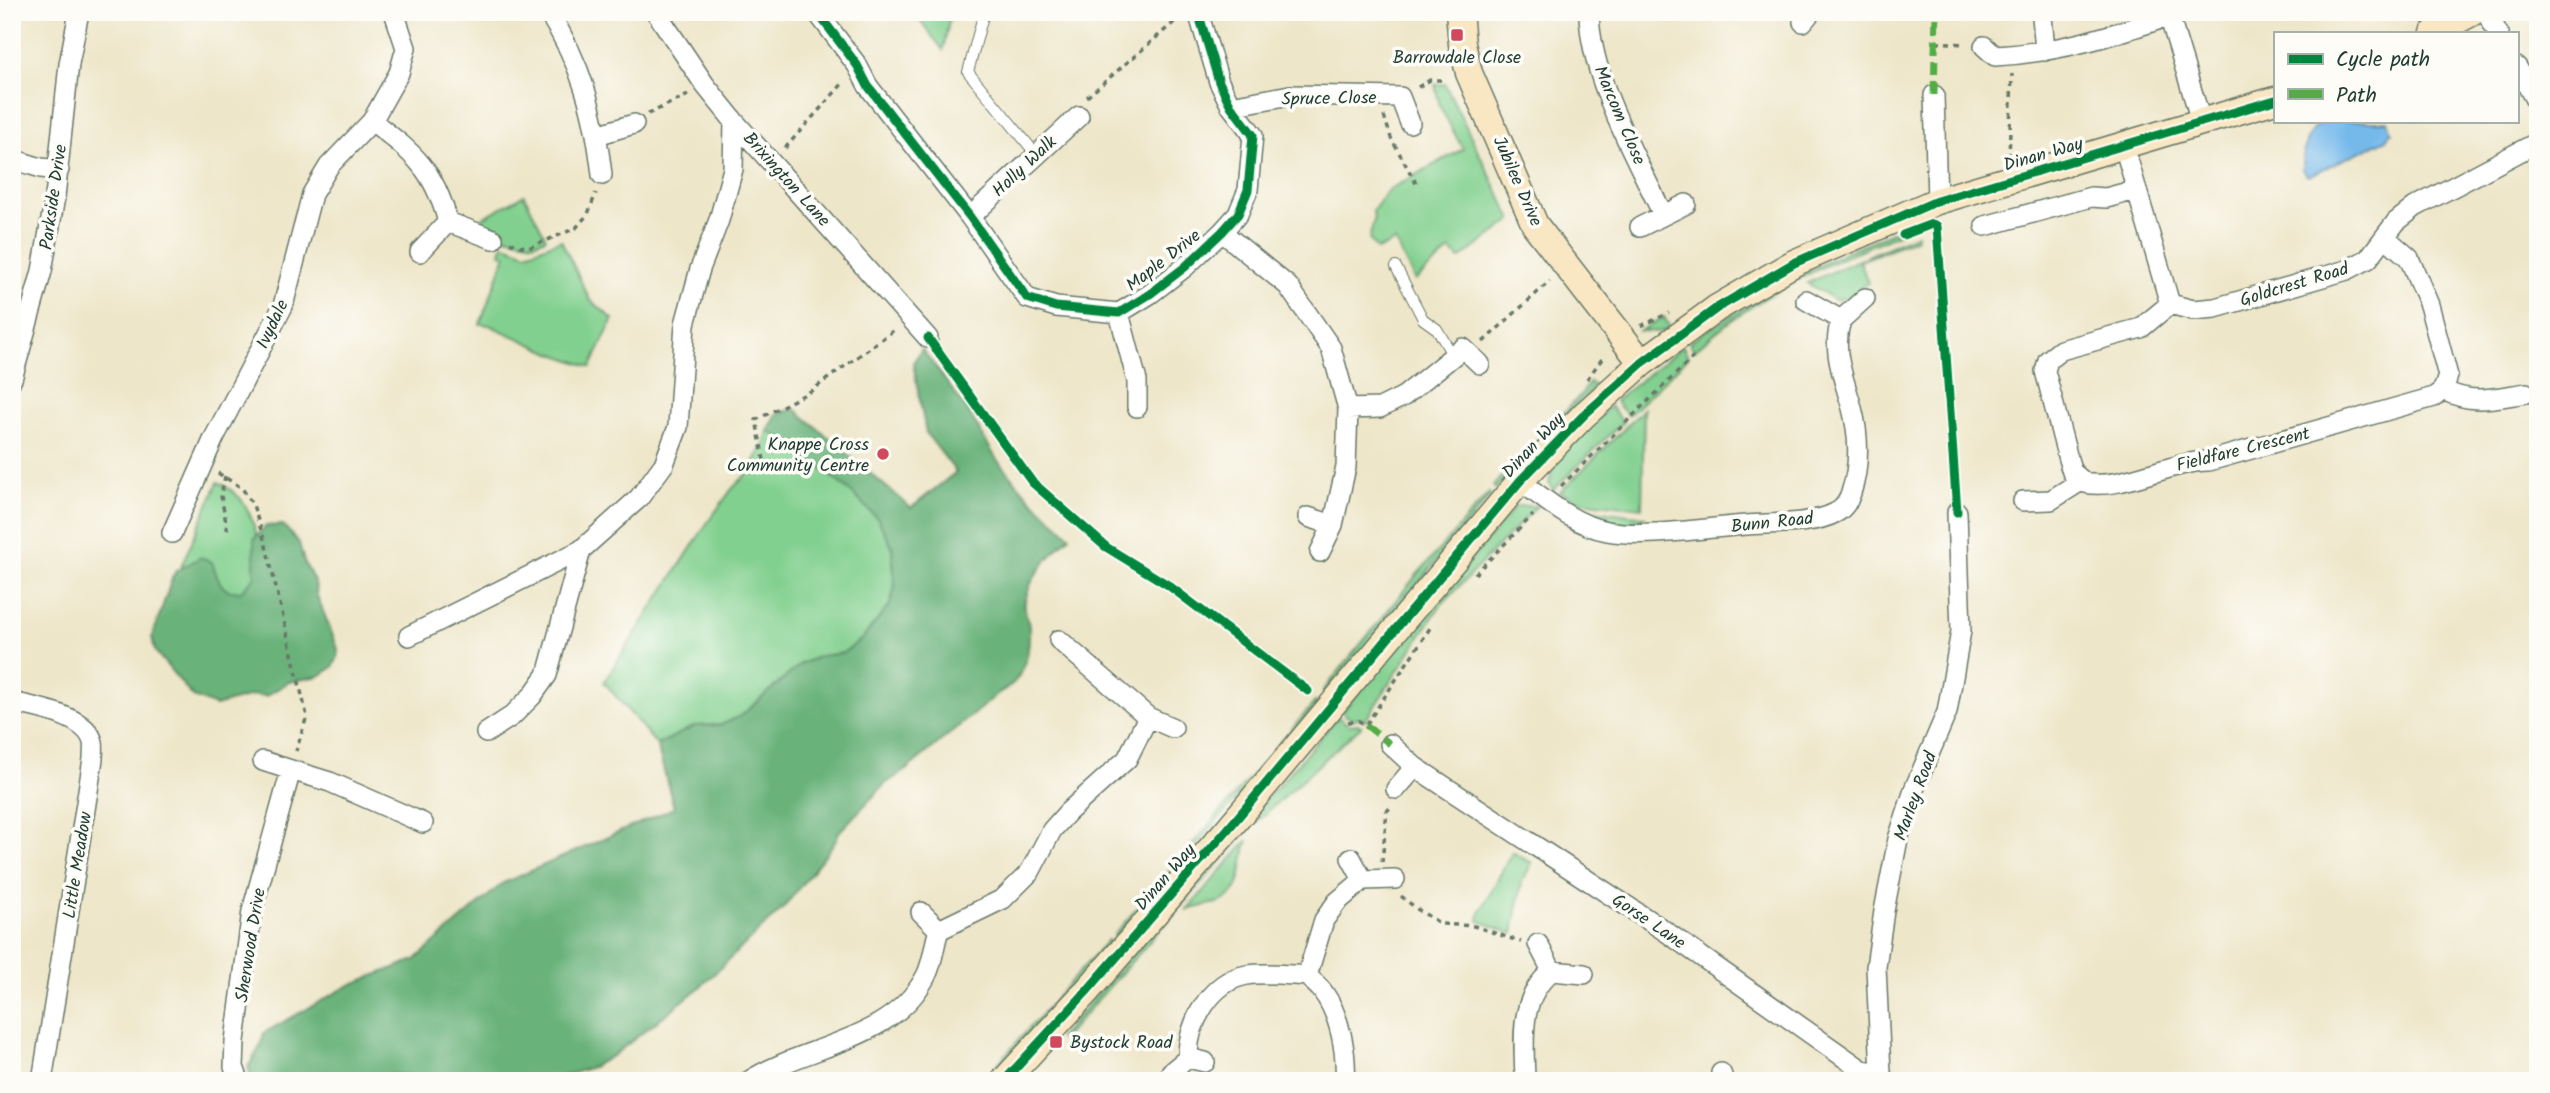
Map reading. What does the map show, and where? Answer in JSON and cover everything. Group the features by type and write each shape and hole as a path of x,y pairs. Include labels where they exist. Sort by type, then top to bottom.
{"street":[{"name":"Parkside Drive","path":"12,379 42,271 59,170 69,64 79,12"},
{"name":"Ivydale","path":"172,533 202,466 283,306 312,194 329,166 372,121 399,73 406,48 394,12"},
{"path":"548,12 572,53 586,86 597,135 602,175"},
{"name":"Brixington Lane","path":"656,12 705,85 734,121 928,338"},
{"name":"Maple Drive","path":"817,12 857,65 868,86 970,217 1027,298 1056,307 1119,313 1150,294 1185,267 1222,232 1238,214 1248,190 1253,135 1231,106 1189,15"},
{"name":"Jubilee Drive","path":"1459,12 1462,44 1469,73 1535,225 1642,363"},
{"name":"Marcom Close","path":"1589,12 1593,48 1604,86 1663,215"},
{"path":"2436,32 2473,12"},
{"path":"2486,12 2497,32"},
{"path":"1984,46 1995,56 2045,51 2102,39 2168,14 2201,121"},
{"path":"2042,16 2045,51"},
{"path":"2518,69 2538,105"},
{"path":"1934,94 1935,213"},
{"name":"Spruce Close","path":"1231,106 1290,95 1400,97 1410,123"},
{"name":"Dinan Way","path":"1004,1081 1086,992 1228,829 1520,481 1584,415 1642,363 1717,307 1794,263 2123,146 2274,100"},
{"name":"Holly Walk","path":"970,217 1079,116"},
{"path":"372,121 421,162 436,187 448,222"},
{"path":"409,636 581,550 639,498 664,464 678,427 685,324 733,169 734,121"},
{"path":"597,135 634,124"},
{"name":"Goldcrest Road","path":"2169,304 2193,310 2215,308 2347,270 2368,259 2396,222 2415,207 2538,142"},
{"path":"2023,501 2051,500 2081,481 2071,472 2045,372 2048,360 2061,350 2141,328 2169,304 2123,146"},
{"path":"12,159 41,168 59,170"},
{"path":"1985,226 2091,197 2106,198 2136,190"},
{"path":"1640,227 1686,204"},
{"path":"448,222 494,239"},
{"path":"420,252 448,222"},
{"path":"1222,232 1288,286 1331,348 1348,409 1346,467 1333,525 1320,552"},
{"path":"2386,238 2409,258 2429,305 2448,376 2442,390 2460,399 2478,401 2526,393"},
{"path":"1806,300 1841,320 1865,298"},
{"path":"1119,313 1137,381 1137,407"},
{"name":"Bunn Road","path":"1520,481 1566,514 1593,527 1621,532 1808,520 1835,513 1851,496 1856,472 1857,446 1852,411 1836,344 1841,320"},
{"path":"1348,409 1380,408 1468,358"},
{"name":"Fieldfare Crescent","path":"2081,481 2089,484 2114,482 2189,461 2209,461 2434,397 2442,390"},
{"name":"Marley Road","path":"1882,1077 1876,967 1898,839 1915,788 1947,712 1961,631 1957,512"},
{"path":"1308,517 1333,525"},
{"path":"486,733 512,716 532,696 547,675 581,550"},
{"path":"1059,640 1148,717 1173,728"},
{"name":"Little Meadow","path":"12,702 61,714 80,724 93,741 93,759 42,1081"},
{"path":"749,1081 777,1074 893,1015 914,995 927,974 939,930 1003,899 1030,872 1052,830 1127,759 1148,717"},
{"name":"Gorse Lane","path":"1390,744 1415,767 1665,931 1862,1070 1882,1077"},
{"path":"263,761 330,782 423,822"},
{"path":"1396,789 1415,767"},
{"name":"Sherwood Drive","path":"239,1081 234,1067 235,1041 251,911 291,770"},
{"path":"1307,976 1324,920 1337,902 1382,880 1351,858"},
{"path":"921,912 939,930"},
{"path":"1525,1080 1527,1007 1545,957 1584,974"},
{"path":"1171,1072 1196,1060 1188,1044 1203,1006 1222,987 1245,975 1307,976 1323,992 1340,1029 1345,1052 1345,1081"}],"lane":[{"path":"984,12 968,72 1036,154"},
{"path":"1396,267 1423,319 1468,358"}],"path":[{"path":"1079,116 1083,100 1189,15"},
{"path":"1936,42 1984,46"},
{"path":"2009,159 2012,55"},
{"path":"773,162 857,65"},
{"path":"1400,97 1430,80 1448,79 1469,73"},
{"path":"634,124 638,119 694,93 705,85"},
{"path":"1379,97 1380,108 1391,138 1418,185"},
{"path":"494,239 501,238 520,246 531,247 576,228 588,215 602,175"},
{"path":"1935,213 1957,512"},
{"path":"1468,358 1567,266"},
{"path":"764,460 756,420 811,391 910,319"},
{"path":"1467,582 1701,349"},
{"path":"202,466 225,476 242,488 253,505 265,542 307,716 291,770"},
{"path":"225,476 221,496 228,533"},
{"path":"1366,725 1435,620"},
{"path":"1396,789 1399,797 1387,811 1382,880 1404,900 1441,924 1474,926 1522,943 1524,950 1545,957"}],"green space":[{"path":"914,12 951,12 943,50"},
{"path":"1445,84 1512,220 1460,259 1450,250 1415,281 1395,241 1377,250 1369,239 1374,220 1373,211 1388,190 1463,149 1440,107 1435,85"},
{"path":"524,195 546,238 534,243 506,237 477,226 482,218"},
{"path":"1897,230 1898,234 1844,257 1765,298 1740,314 1694,351 1689,342 1771,290 1845,252"},
{"path":"1917,234 1917,238 1860,261 1868,283 1849,297 1836,300 1807,283"},
{"path":"561,240 590,300 613,319 591,367 551,353 489,325 480,324 506,255 501,253 503,244 527,253"},
{"path":"1664,317 1670,328 1661,332 1640,331"},
{"path":"1683,346 1688,357 1628,416 1615,401"},
{"path":"922,349 968,411 997,460 1030,498 1070,536 1043,565 1028,591 1025,604 1029,627 1027,656 1015,681 885,784 839,832 835,842 784,907 698,989 614,1055 592,1067 558,1078 534,1081 439,1081 396,1075 315,1082 252,1081 248,1067 260,1047 264,1033 350,985 415,960 503,883 674,808 657,745 695,726 721,725 741,716 802,663 821,656 843,653 862,639 890,605 895,587 892,546 877,518 851,492 782,438 768,431 777,413 795,409 911,508 956,472 926,433 913,363"},
{"path":"1590,382 1595,386 1496,489 1493,486 1578,398"},
{"path":"1610,406 1623,422 1553,490 1549,483 1554,461"},
{"path":"1644,409 1642,508 1578,501 1560,492"},
{"path":"768,431 782,438 851,492 877,518 892,546 895,587 890,605 862,639 843,653 821,656 802,663 741,716 721,725 695,726 657,745 604,682 708,522 732,489 748,473 764,445"},
{"path":"218,482 240,498 251,518 260,546 270,598 173,585"},
{"path":"1489,493 1491,495 1326,694 1323,691 1416,576"},
{"path":"1516,506 1537,506 1440,606 1365,721 1360,718 1350,719 1342,712"},
{"path":"1586,509 1645,517 1632,524 1616,523 1584,514"},
{"path":"283,525 299,543 304,562 315,583 317,596 338,649 333,667 319,676 289,682 266,696 254,695 215,706 193,697 155,651 152,637 173,576 176,571 201,557 212,562 220,584 228,590 241,591 254,578 254,539 266,526"},
{"path":"1315,702 1318,704 1117,938 1114,935"},
{"path":"1338,717 1349,725 1361,726 1252,826 1062,1040 1059,1038"},
{"path":"1248,840 1241,876 1234,891 1219,902 1186,911"},
{"path":"1512,852 1532,863 1522,882 1513,934 1479,921 1480,913"},
{"path":"1108,940 1112,944 987,1081 982,1081"}],"water":[{"path":"2325,122 2388,122 2392,132 2387,139 2308,176 2303,171 2306,141 2313,129"}],"marked path":[{"path":"1934,95 1936,12"},
{"path":"1366,725 1390,744"}],"cycle path":[{"path":"817,12 857,65 868,86 970,217 1027,298 1056,307 1119,313 1150,294 1185,267 1222,232 1238,214 1248,190 1253,135 1231,106 1219,82 1198,12"},
{"path":"1004,1081 1086,992 1228,829 1520,481 1584,415 1642,363 1717,308 1794,263 1937,201 2274,100"},
{"path":"1903,235 1932,224 1937,226 1957,512"},
{"path":"928,338 1032,482 1106,547 1168,585 1308,691"}],"place":[{"name":"Barrowdale Close","path":"1457,35"},
{"name":"Knappe Cross Community Centre","path":"883,454"},
{"name":"Bystock Road","path":"1056,1042"}]}
